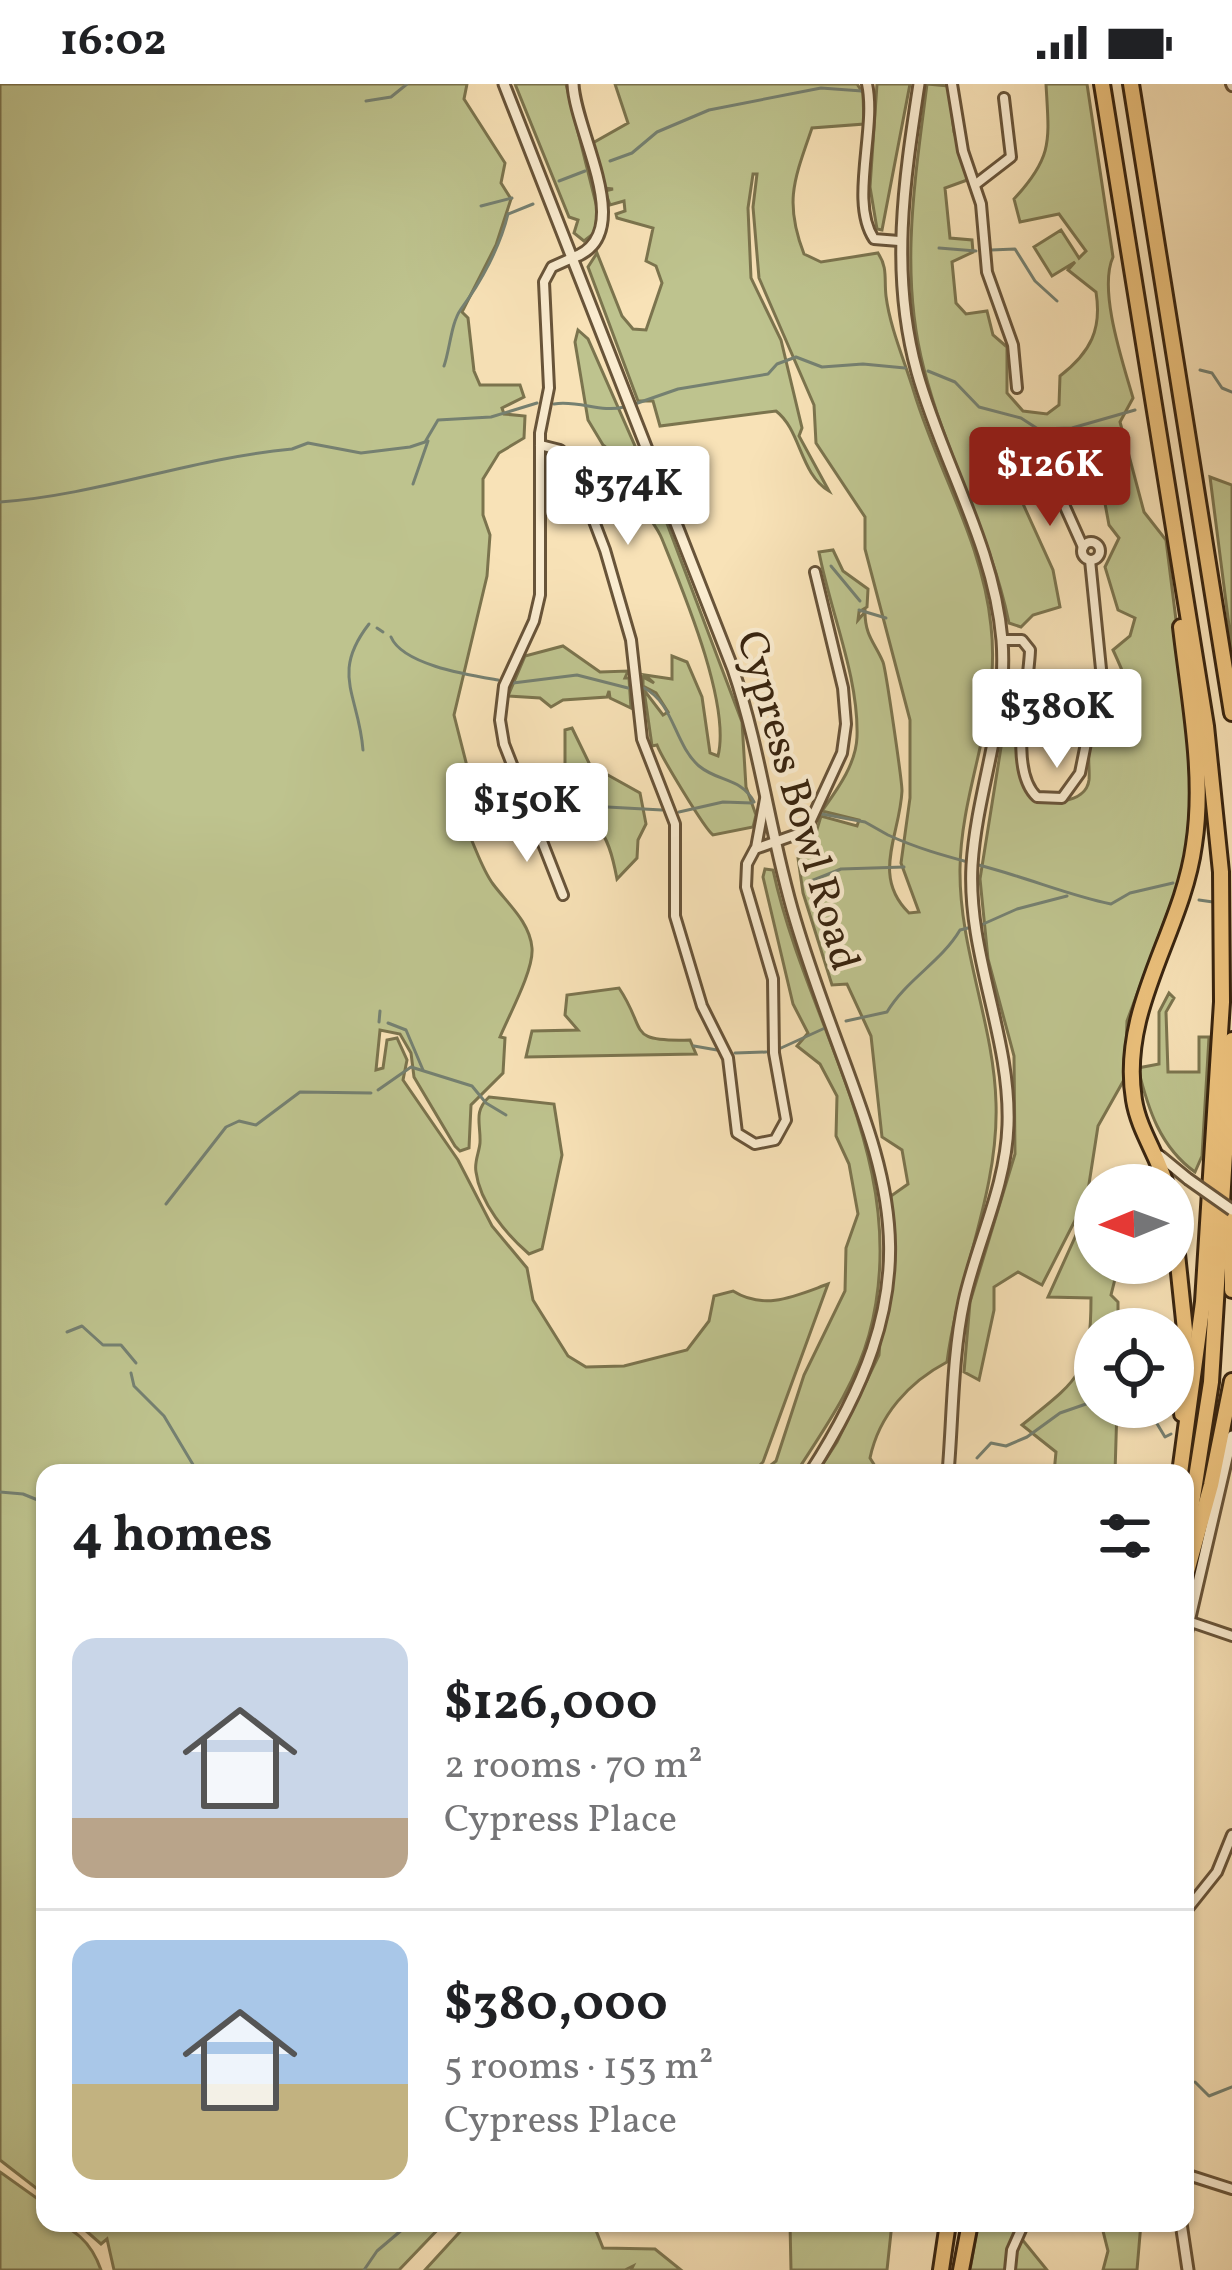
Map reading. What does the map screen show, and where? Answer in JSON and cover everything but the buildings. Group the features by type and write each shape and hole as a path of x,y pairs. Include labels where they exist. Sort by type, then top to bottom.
{"highway":[{"path":"1099,84 1215,796 1223,924 1201,1328 1178,1464"},
{"path":"1131,84 1232,713"},
{"path":"1165,1164 1146,1136 1133,1092 1138,1017 1182,900 1196,838 1196,769 1174,526"},
{"path":"1194,1493 1210,1396 1232,1040"},
{"path":"1232,1210 1232,1290"},
{"path":"1177,1464 1186,1348 1180,1284"},
{"path":"1194,1546 1232,1381"},
{"path":"941,2270 947,2232"},
{"path":"961,2270 968,2232"}],"street":[{"name":"Cypress Bowl Road","path":"504,84 733,669 795,921 868,1121 890,1216 888,1287 873,1354 844,1420 816,1464"},
{"path":"563,896 504,744 500,720 503,686 539,605 539,446 548,388 544,282 552,267 596,244 605,219 573,84"},
{"path":"867,84 872,115 864,181 868,230 874,239 899,241"},
{"path":"919,84 899,241 901,290 917,372 984,558 1002,640 1000,717 976,830 972,886 978,944 1004,1070 1008,1125 1001,1178 961,1316 949,1464"},
{"path":"952,84 963,152 976,184 987,272 1013,345 1017,388"},
{"path":"976,184 1011,157 1004,98"},
{"path":"539,446 556,448 569,459 616,583 632,640 642,740 675,824 678,927 702,1006 728,1058 737,1133 760,1145 780,1136 785,1120 774,1053 773,979 746,887 747,864 755,849 766,791"},
{"path":"1002,640 1022,640 1031,654 1024,689 1023,778 1037,797 1059,799 1071,791 1080,773 1101,669 1090,560 1083,555 1057,489"},
{"path":"1083,547 1089,542 1098,546 1098,556 1090,560"},
{"path":"755,849 806,831 842,753 843,688 815,572"},
{"path":"1194,1190 1232,1210"},
{"path":"1194,1608 1232,1436"},
{"path":"1194,1623 1232,1636"},
{"path":"1194,1905 1217,1872 1232,1835"},
{"path":"1194,2177 1232,2189"},
{"path":"1010,2270 1020,2232"},
{"path":"1182,2232 1188,2270"}],"green space":[{"path":"0,84 467,84 464,99 505,163 501,183 511,199 496,245 462,312 468,318 480,385 520,385 524,397 502,408 504,414 525,416 524,438 499,453 483,479 483,515 490,535 487,576 454,715 470,778 503,798 476,826 472,841 490,879 527,930 532,957 500,1037 505,1038 503,1073 471,1105 469,1148 460,1151 455,1146 414,1077 411,1053 400,1034 380,1030 376,1070 383,1068 387,1040 397,1038 407,1060 403,1080 458,1160 492,1226 527,1268 533,1300 568,1356 586,1367 624,1366 687,1350 709,1321 714,1296 733,1291 768,1301 828,1284 761,1464 36,1464 36,2188 0,2160"},
{"path":"515,84 566,84 599,216 593,234 584,241 574,233 578,220 569,217"},
{"path":"615,84 857,84 863,93 864,124 812,128 794,191 798,236 804,254 821,262 878,253 881,258 894,333 986,595 993,659 991,690 960,869 965,928 994,1074 991,1168 947,1362 920,1379 888,1414 874,1442 870,1458 874,1464 823,1464 879,1355 891,1196 908,1184 902,1150 882,1137 871,1036 847,984 832,985 803,893 798,858 815,836 821,816 857,826 859,820 822,811 849,767 857,737 849,668 819,552 833,550 843,571 868,589 867,607 859,612 858,620 865,612 883,662 902,791 890,870 898,899 909,913 919,912 901,863 910,798 910,720 865,549 865,517 816,443 814,405 759,278 753,207 757,174 753,174 748,208 751,278 781,340 802,428 799,436 829,491 812,474 791,429 776,411 660,426 653,401 638,401 588,267 597,253 622,316 633,329 646,330 662,283 656,266 646,261 653,228 617,218 616,214 625,211 624,201 610,205 605,191 613,189 604,188 591,144 628,123"},
{"path":"877,84 910,84 882,230 877,229 870,187"},
{"path":"927,84 949,86 954,132 970,179 945,188 950,238 972,240 973,252 952,262 956,303 966,314 987,311 993,335 1007,347 1007,393 1023,411 1047,414 1059,405 1060,376 1092,339 1096,292 1068,270 1075,262 1052,276 1034,247 1061,230 1079,258 1086,251 1059,214 1020,222 1014,199 1036,171 1046,146 1046,84 1087,84 1113,257 1110,307 1133,398 1120,422 1144,512 1166,540 1189,724 1193,799 1188,858 1127,1021 1125,1078 1098,1126 1092,1164 1074,1164 1074,1222 1042,1285 1018,1272 994,1287 994,1310 979,1380 964,1372 970,1302 1015,1154 1014,1056 988,959 980,879 1010,691 1018,694 1020,704 1021,777 1031,796 1055,802 1081,794 1089,780 1090,743 1118,724 1129,704 1126,681 1113,650 1130,636 1135,618 1118,610 1105,567 1119,538 1109,525 1101,482 1087,486 1068,481 1057,458 1042,448 1004,462 1053,570 1060,607 1033,615 1021,627 1009,623 991,558 933,401 916,334 911,263"},
{"path":"578,330 588,339 642,462 632,468 603,445 588,420 575,342"},
{"path":"1210,477 1232,485 1232,649"},
{"path":"657,497 742,722 746,787 756,815 753,827 713,835 657,745 652,746 644,690 663,715 668,712 656,693 643,686 643,677 654,683 645,675 672,679 672,656 687,662 702,697 710,753 718,756 720,734 712,678 692,617 662,539 639,499"},
{"path":"563,646 600,672 628,671 631,708 610,698 609,691 607,697 563,700 551,707 540,698 508,696 525,656"},
{"path":"572,728 590,765 640,793 646,824 638,840 637,858 617,879 601,831 583,818 537,802 536,797 549,803 558,793 548,800 537,795 528,769 565,771 565,730"},
{"path":"765,869 773,870 789,928 851,1098 878,1213 879,1273 869,1335 847,1389 802,1464 772,1464 804,1375 845,1291 846,1248 858,1214 849,1164 836,1136 837,1096 820,1064 797,1046 808,1033 793,1004"},
{"path":"619,988 641,1031 656,1039 690,1040 696,1054 526,1057 532,1031 578,1030 565,1015 567,995"},
{"path":"1169,993 1174,998 1166,1012 1168,1072 1199,1072 1199,1037 1209,1037 1202,1156 1195,1172 1194,1164 1183,1162 1157,1126 1138,1068 1159,1064 1159,1012"},
{"path":"489,1097 554,1104 562,1155 542,1249 529,1254 495,1217 478,1184 479,1113"},
{"path":"1074,1239 1074,1284 1114,1284 1111,1295 1118,1308 1091,1308 1091,1298 1048,1297"},
{"path":"1074,1378 1074,1428 1116,1428 1115,1464 1055,1464 1056,1452 1022,1425"},
{"path":"0,2172 36,2198 36,2232 72,2232 92,2252 101,2270 0,2270"},
{"path":"87,2232 435,2232 399,2270 114,2270 107,2239 101,2244"},
{"path":"460,2232 597,2232 603,2248 655,2249 681,2270 631,2270 633,2266 625,2270 425,2270"},
{"path":"790,2232 891,2232 887,2270 791,2270"},
{"path":"976,2232 1016,2232 1047,2270 970,2270"},
{"path":"1103,2232 1140,2232 1137,2270 1103,2270 1108,2251"}],"waterway":[{"path":"366,101 391,97 407,84"},
{"path":"610,161 632,153 657,132 709,110 821,88 862,91"},
{"path":"559,181 585,171"},
{"path":"481,206 512,198"},
{"path":"444,366 458,315 489,264 508,214 533,204"},
{"path":"939,248 976,251"},
{"path":"991,250 1015,249 1035,281 1057,301"},
{"path":"632,405 678,389 768,374 777,364 796,357 822,367 905,368"},
{"path":"1200,370 1212,373 1222,388 1232,392"},
{"path":"928,371 955,382 979,407 1021,418 1038,429 1072,428 1135,410"},
{"path":"0,502 73,492 308,443 361,453 410,447 425,442 438,420 491,417 537,403"},
{"path":"554,404 624,407"},
{"path":"413,484 428,441"},
{"path":"831,566 860,601"},
{"path":"859,610 886,618"},
{"path":"363,750 349,671 357,642 369,624"},
{"path":"377,628 383,632"},
{"path":"391,637 422,662 498,680"},
{"path":"513,683 577,675 628,688"},
{"path":"644,688 662,703 699,766 743,788 754,802"},
{"path":"505,795 520,799"},
{"path":"679,812 723,802 752,803"},
{"path":"539,805 557,810 589,806 662,810"},
{"path":"791,805 807,809"},
{"path":"822,814 865,822 920,848 1111,904 1130,893 1173,883"},
{"path":"811,881 841,869 904,867"},
{"path":"981,925 1017,909 1067,896"},
{"path":"1199,900 1213,902"},
{"path":"846,1021 887,1012 960,930 972,927"},
{"path":"379,1022 380,1011"},
{"path":"388,1023 406,1030 423,1070"},
{"path":"781,1048 825,1028"},
{"path":"694,1046 717,1050"},
{"path":"735,1053 766,1052"},
{"path":"378,1090 411,1067 472,1086 486,1103 506,1115"},
{"path":"166,1204 226,1127 239,1121 256,1125 300,1092 371,1093"},
{"path":"67,1332 82,1326 103,1345 121,1345 136,1363"},
{"path":"131,1373 134,1386 164,1416 193,1464"},
{"path":"977,1458 991,1443 1006,1446 1074,1408"},
{"path":"1160,1428 1165,1437 1171,1434"},
{"path":"0,1492 36,1499"},
{"path":"1195,2082 1209,2096 1232,2087"},
{"path":"364,2270 399,2232"}]}
